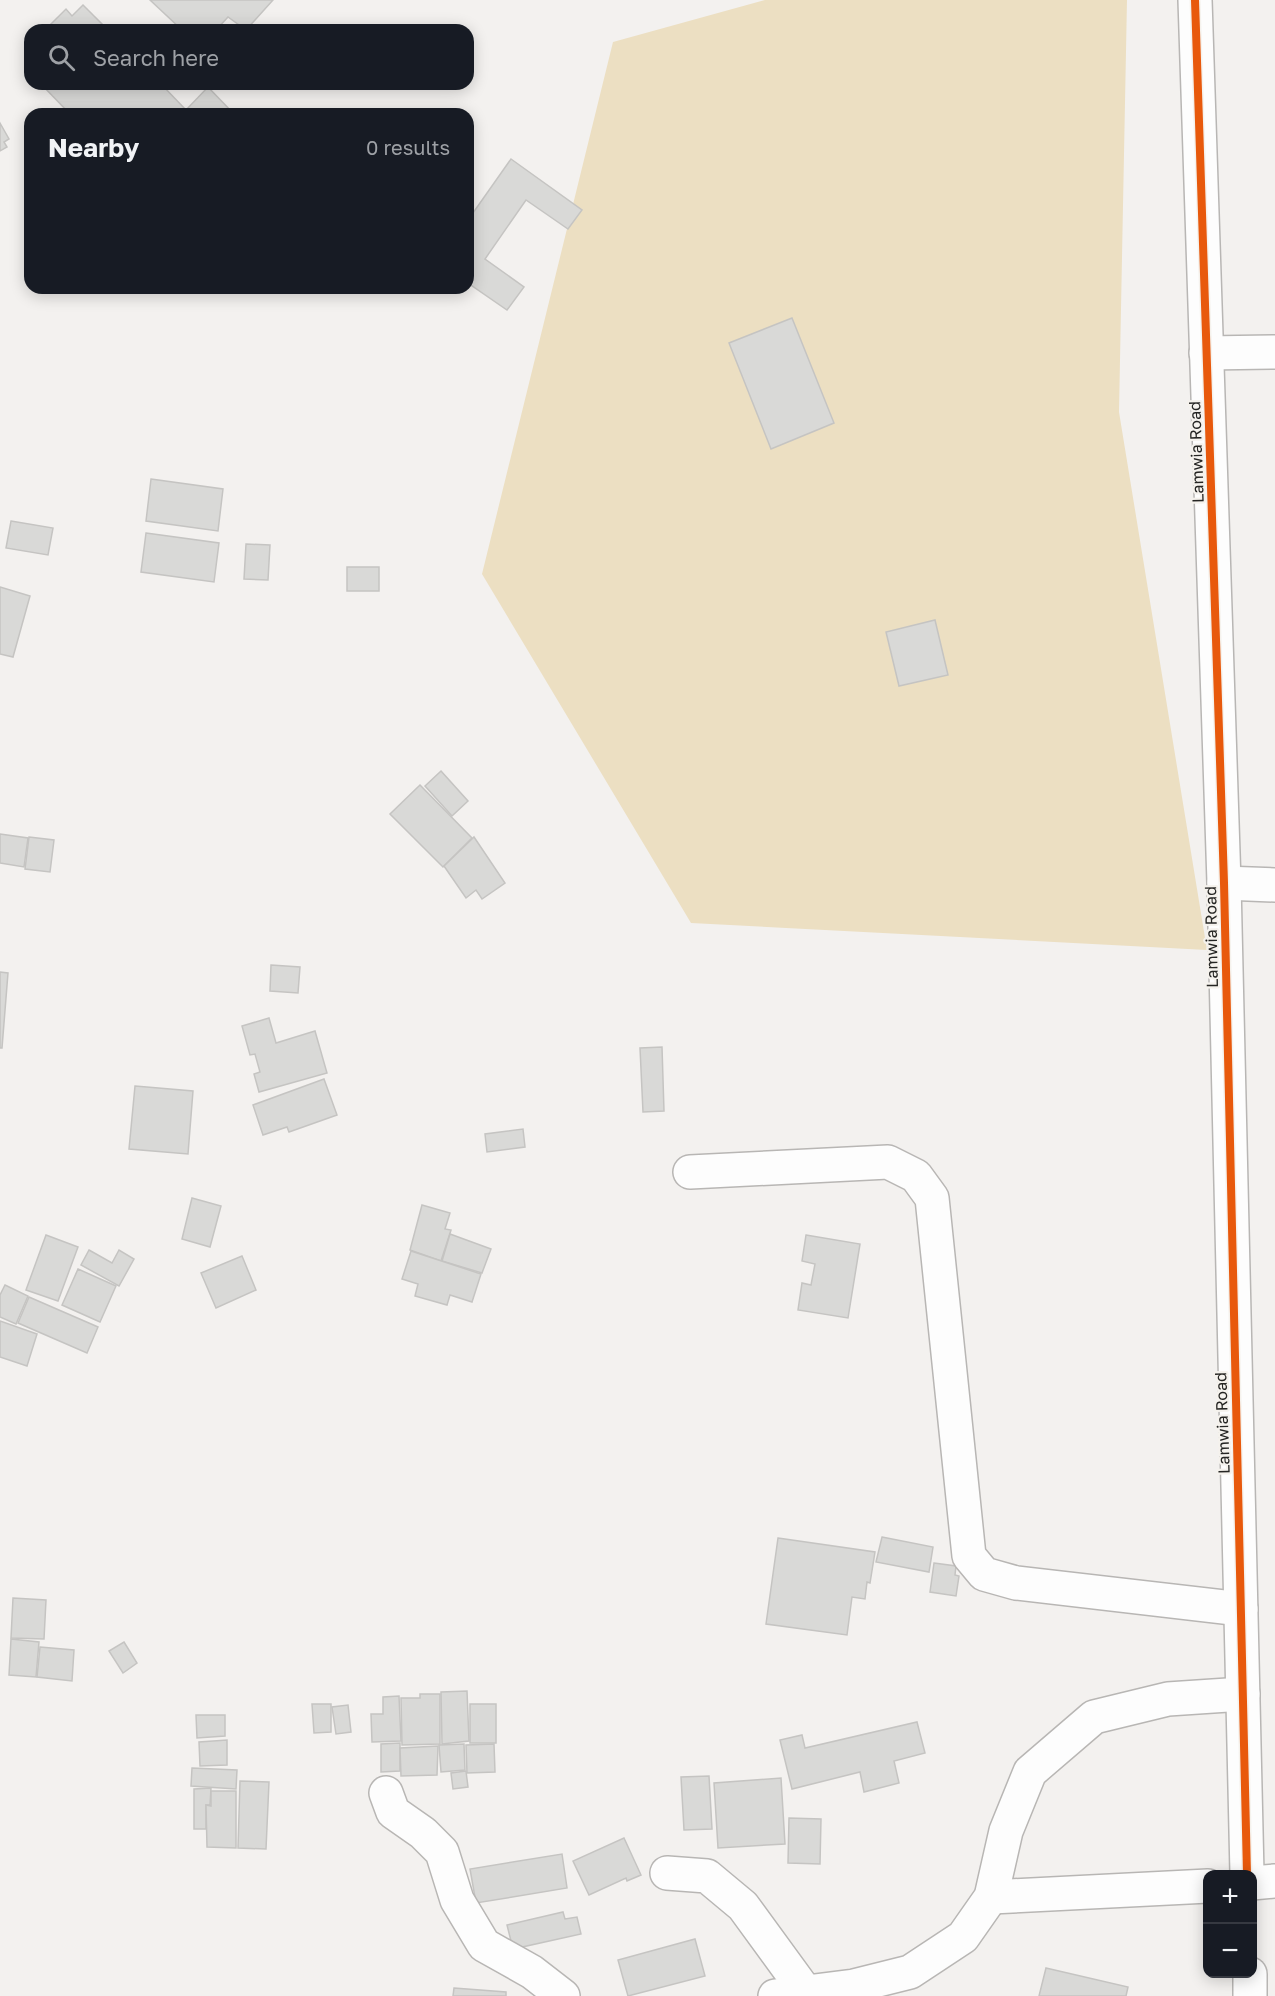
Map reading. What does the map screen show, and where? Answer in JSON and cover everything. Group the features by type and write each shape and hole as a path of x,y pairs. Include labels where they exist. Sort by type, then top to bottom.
{"street":[{"name":"Lamwia Road","path":"1195,0 1224,883 1247,1870"},
{"path":"1206,353 1275,352"},
{"path":"1224,883 1275,885"},
{"path":"690,1172 888,1162 916,1176 932,1198 969,1556 984,1574 1016,1583 1241,1609"},
{"path":"667,1873 707,1876 743,1906 790,1993 854,1986 910,1972 963,1937 991,1897 1006,1831 1030,1772 1094,1717 1168,1699 1243,1694"},
{"path":"386,1793 393,1812 423,1833 442,1852 457,1900 484,1945 532,1972 562,1996"},
{"path":"1257,1883 1275,1881"},
{"path":"991,1897 1203,1886"},
{"path":"1250,1978 1250,1996"}],"shaded area":[{"path":"765,0 1127,0 1119,412 1207,950 691,923 482,574 613,42"}],"building":[{"path":"150,0 273,0 251,24 238,24 228,17 222,24 176,24"},
{"path":"83,5 102,24 51,24 66,9 72,16"},
{"path":"47,90 167,90 184,108 64,108"},
{"path":"205,90 211,90 228,108 188,108"},
{"path":"0,123 9,139 4,142 7,147 0,151"},
{"path":"511,159 582,210 568,229 526,200 485,259 524,287 507,310 474,287 474,211"},
{"path":"792,318 834,423 771,449 729,343"},
{"path":"151,479 223,489 218,531 146,521"},
{"path":"11,521 53,528 48,555 6,548"},
{"path":"146,533 219,543 214,582 141,572"},
{"path":"246,544 270,545 268,580 244,579"},
{"path":"347,567 379,567 379,591 347,591"},
{"path":"0,587 30,596 13,657 0,654"},
{"path":"935,620 948,675 899,686 886,632"},
{"path":"441,771 468,801 452,816 425,786"},
{"path":"420,785 472,838 443,867 390,814"},
{"path":"0,834 28,838 24,867 0,863"},
{"path":"29,837 54,840 50,872 25,869"},
{"path":"474,837 505,883 482,899 476,890 466,898 444,866"},
{"path":"271,965 300,967 298,993 270,991"},
{"path":"0,972 8,973 2,1048 0,1048"},
{"path":"269,1018 276,1043 315,1031 327,1073 259,1092 254,1074 260,1072 255,1054 250,1055 242,1026"},
{"path":"662,1047 664,1111 643,1112 640,1048"},
{"path":"324,1079 337,1115 289,1132 287,1127 263,1135 253,1105"},
{"path":"135,1086 193,1091 188,1154 129,1149"},
{"path":"523,1129 525,1147 487,1152 485,1134"},
{"path":"192,1198 221,1206 210,1247 182,1239"},
{"path":"422,1205 450,1213 445,1229 451,1230 441,1261 410,1250"},
{"path":"450,1234 491,1249 482,1273 442,1261"},
{"path":"46,1235 78,1247 58,1301 26,1290"},
{"path":"806,1235 860,1244 848,1318 798,1310 802,1283 811,1285 815,1264 802,1261"},
{"path":"89,1250 112,1263 119,1250 134,1259 119,1286 81,1265"},
{"path":"411,1251 481,1274 472,1302 450,1295 447,1305 415,1296 418,1284 402,1279"},
{"path":"242,1256 256,1290 216,1308 201,1273"},
{"path":"78,1269 116,1286 100,1322 62,1305"},
{"path":"5,1285 28,1296 16,1324 0,1317 0,1295"},
{"path":"29,1297 98,1327 87,1353 18,1323"},
{"path":"0,1321 37,1334 27,1366 0,1357"},
{"path":"882,1537 933,1547 929,1572 876,1562"},
{"path":"778,1538 875,1552 865,1599 852,1597 847,1635 766,1624"},
{"path":"934,1563 956,1566 955,1575 959,1576 956,1596 930,1592"},
{"path":"13,1598 46,1600 44,1639 11,1638"},
{"path":"11,1639 39,1642 36,1677 9,1675"},
{"path":"124,1642 137,1663 123,1673 109,1651"},
{"path":"40,1647 74,1650 72,1681 37,1677"},
{"path":"467,1691 469,1741 442,1744 441,1692"},
{"path":"420,1694 440,1694 440,1744 402,1745 401,1698 420,1698"},
{"path":"399,1696 401,1741 372,1742 371,1714 383,1714 383,1697"},
{"path":"312,1704 331,1704 331,1732 314,1733"},
{"path":"470,1704 496,1704 496,1743 470,1743"},
{"path":"348,1705 351,1732 336,1734 332,1707"},
{"path":"196,1715 225,1715 225,1736 197,1738"},
{"path":"917,1722 925,1753 894,1761 899,1783 864,1792 860,1772 792,1789 780,1740 802,1735 805,1748"},
{"path":"227,1740 227,1765 200,1766 199,1742"},
{"path":"400,1743 400,1771 381,1772 381,1744"},
{"path":"464,1744 465,1770 441,1772 439,1745"},
{"path":"494,1744 495,1772 467,1773 466,1745"},
{"path":"438,1746 437,1775 401,1776 400,1748"},
{"path":"192,1768 237,1770 236,1789 191,1786"},
{"path":"466,1771 468,1787 453,1789 451,1773"},
{"path":"709,1776 712,1829 684,1830 681,1777"},
{"path":"781,1778 785,1844 718,1848 714,1783"},
{"path":"240,1781 269,1782 266,1849 238,1848"},
{"path":"211,1788 210,1805 206,1805 206,1829 194,1829 194,1789"},
{"path":"211,1791 236,1791 236,1848 207,1847 206,1805 211,1806"},
{"path":"789,1818 821,1819 820,1864 788,1863"},
{"path":"624,1838 641,1875 627,1881 626,1878 589,1895 573,1861"},
{"path":"562,1854 567,1888 476,1903 470,1869"},
{"path":"563,1912 565,1919 577,1917 581,1934 513,1949 507,1925"},
{"path":"695,1939 705,1976 628,1996 618,1960"},
{"path":"1046,1968 1128,1987 1126,1996 1039,1996"},
{"path":"454,1988 506,1992 506,1996 453,1996"}],"cycle path":[{"path":"1195,0 1224,883 1247,1870"}]}
